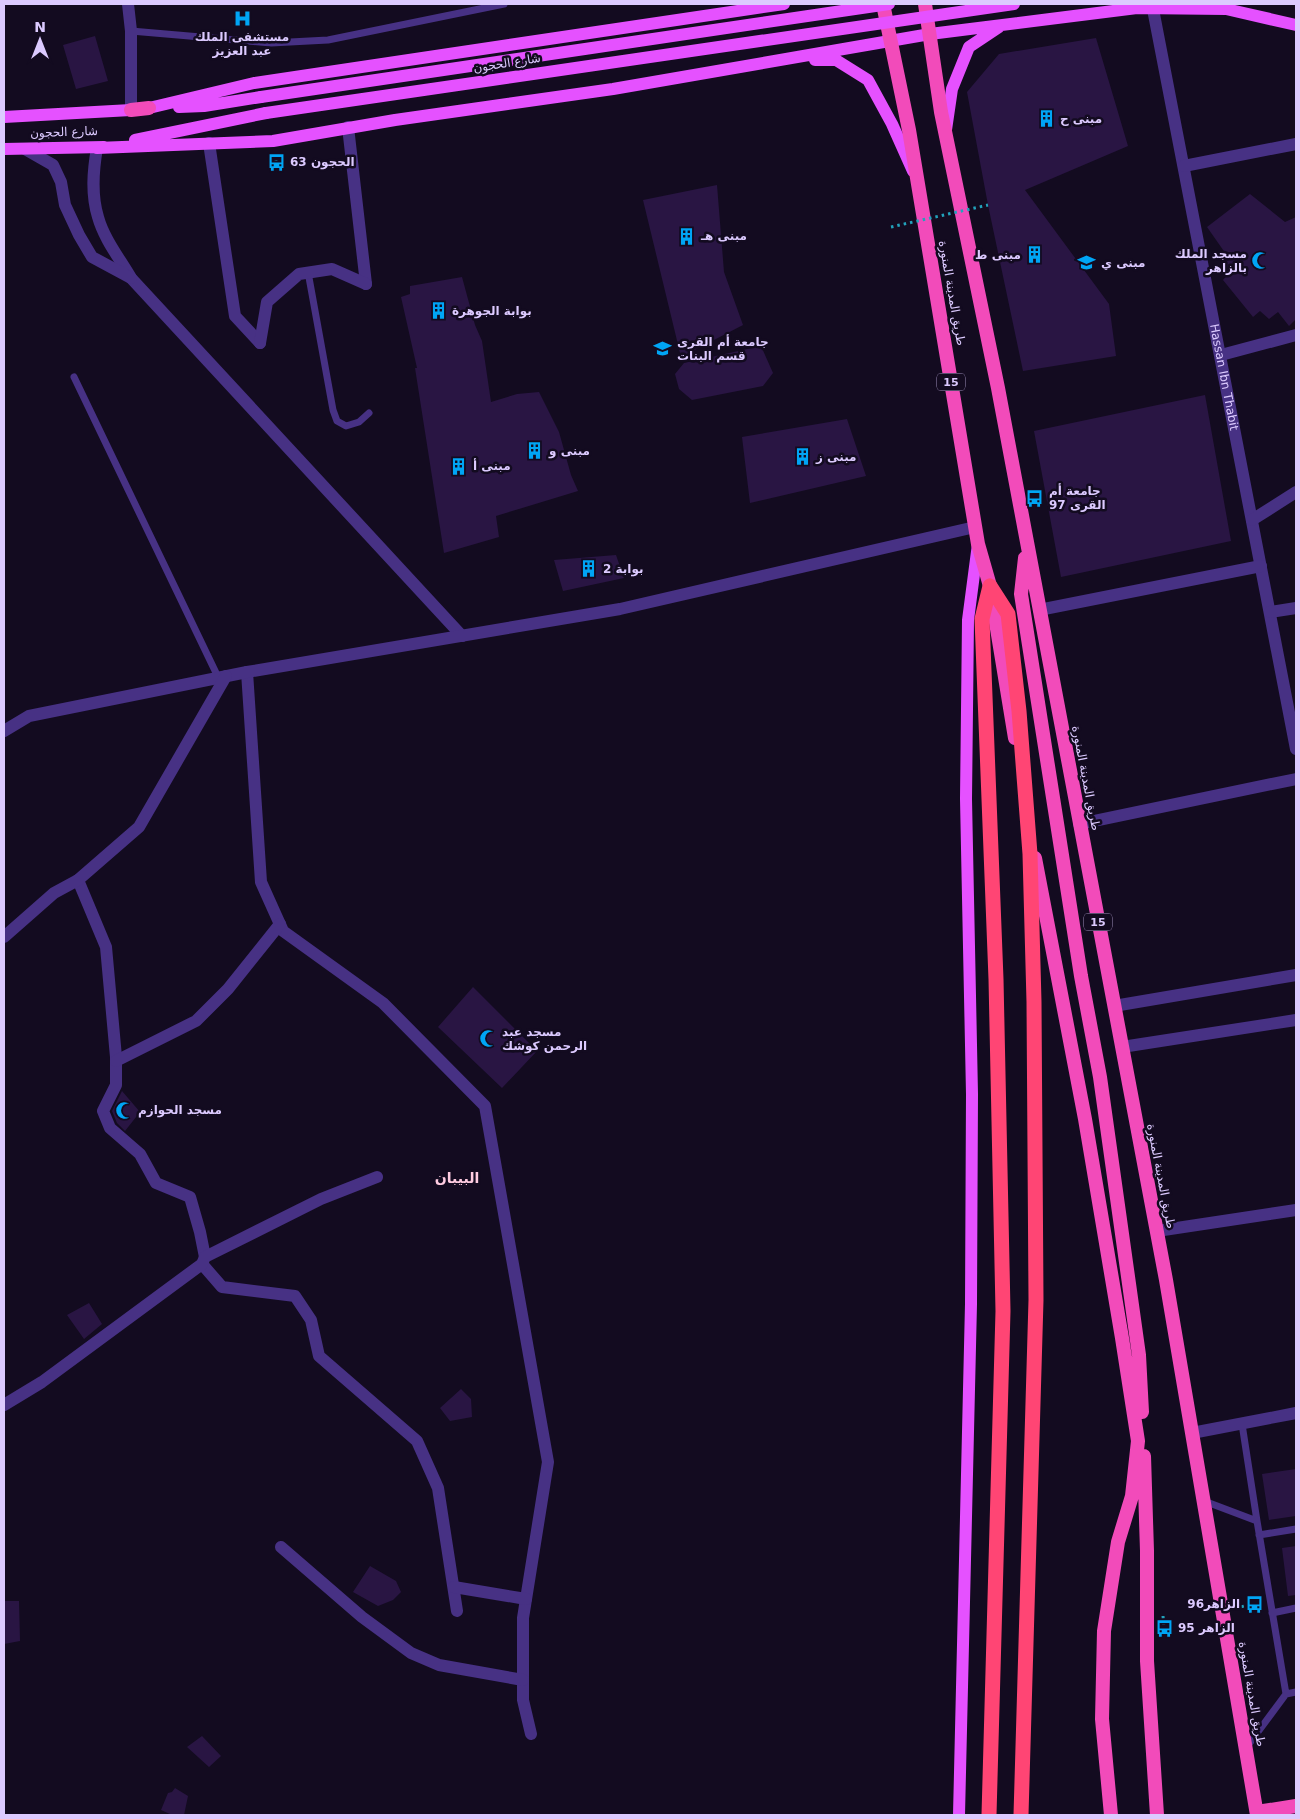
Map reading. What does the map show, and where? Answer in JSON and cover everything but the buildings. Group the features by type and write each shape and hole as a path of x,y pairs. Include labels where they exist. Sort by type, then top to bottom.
{"highway":[{"name":"طريق المدينة المنورة","path":"883,4 909,130 978,544 990,586 1038,877 1088,1138 1138,1441 1132,1496 1118,1542 1104,1631 1102,1719 1111,1815"},
{"name":"طريق المدينة المنورة","path":"925,4 945,134 998,388 1157,1231 1257,1814"},
{"name":"شارع الحجون","path":"131,110 149,108"},
{"name":"طريق المدينة المنورة","path":"1027,544 1021,594 1081,976 1100,1077 1139,1355 1146,1542 1147,1661 1157,1815"},
{"path":"989,1815 1003,1311 996,979 982,619 990,586"},
{"path":"990,586 1008,614 1019,711 1030,854 1034,1002 1036,1300 1021,1815"},
{"path":"1257,1814 1296,1806"}],"main road":[{"path":"739,10 754,4"},
{"path":"149,108 254,83 784,4"},
{"name":"شارع الحجون","path":"149,108 204,106 889,4"},
{"name":"شارع الحجون","path":"4,149 97,148 266,113 1014,4"},
{"path":"97,148 273,141 348,127 613,90 930,34 1153,6 1226,9 1296,24"},
{"path":"945,134 952,89 969,46 1003,24"},
{"path":"770,61 836,60 868,80 892,124 916,177"},
{"name":"شارع الحجون","path":"4,117 131,110"},
{"path":"959,1815 971,1304 972,1094 966,799 967,660 968,620 978,544"}],"street":[{"path":"128,4 131,32 131,110"},
{"name":"Hassan Ibn Thabit","path":"1153,6 1296,749"},
{"path":"209,143 235,316 260,343 267,302 299,274 332,269 366,284 348,127"},
{"path":"1184,166 1296,144"},
{"path":"25,148 53,165 61,182 65,205 92,257 131,278"},
{"path":"97,148 93,173 98,218 110,243 131,278 462,636"},
{"path":"1221,355 1296,335"},
{"path":"1252,520 1296,492"},
{"path":"4,731 29,716 222,676 620,609 975,527"},
{"path":"1039,610 1261,566"},
{"path":"1270,612 1296,608"},
{"path":"247,672 260,882 283,931 383,1003 485,1106 548,1462 523,1618 523,1700 531,1734"},
{"path":"4,937 54,893 78,880 139,827 222,676"},
{"path":"1079,824 1296,779"},
{"path":"78,880 106,946 116,1061 116,1085 103,1111 110,1128 140,1154 156,1183 190,1196 200,1232 204,1261 222,1287 295,1296 311,1320 319,1356 418,1441 438,1488 457,1610"},
{"path":"116,1061 196,1021 228,989 280,924"},
{"path":"1114,1006 1296,975"},
{"path":"1122,1047 1296,1020"},
{"path":"4,1405 42,1382 204,1261 321,1199 377,1177"},
{"path":"1157,1231 1296,1210"},
{"path":"1192,1433 1296,1414"},
{"path":"281,1547 362,1617 411,1654 439,1665 523,1680"},
{"path":"454,1587 526,1599"}],"lane":[{"path":"131,32 292,43 328,40 504,4"},
{"path":"308,272 333,410 337,420 346,426 359,422 369,413"},
{"path":"74,377 222,676"},
{"path":"1242,1424 1286,1694"},
{"path":"1204,1501 1257,1521"},
{"path":"1259,1535 1296,1529"},
{"path":"1272,1613 1296,1608"},
{"path":"1246,1748 1286,1694 1296,1692"}],"path":[{"path":"891,227 988,206"}],"place":[{"name":"مستشفى الملك عبد العزيز","path":"242,18"},
{"name":"مبنى ح","path":"1046,119"},
{"name":"الحجون 63","path":"276,162"},
{"name":"مبنى هـ","path":"687,236"},
{"name":"مبنى ط","path":"1035,255"},
{"name":"مسجد الملك بالزاهر","path":"1261,261"},
{"name":"مبنى ي","path":"1087,263"},
{"name":"بوابة الجوهرة","path":"438,311"},
{"name":"جامعة أم القرى قسم البنات","path":"663,349"},
{"name":"مبنى و","path":"535,451"},
{"name":"مبنى ز","path":"802,457"},
{"name":"مبنى أ","path":"459,466"},
{"name":"جامعة أم القرى 97","path":"1035,498"},
{"name":"بوابة 2","path":"589,569"},
{"name":"مسجد عبد الرحمن كوشك","path":"488,1039"},
{"name":"مسجد الحوازم","path":"124,1110"},
{"name":"الزاهر96","path":"1254,1604"},
{"name":"الزاهر 95","path":"1164,1628"}],"district":[{"name":"البيبان","path":"457,1178"}]}
